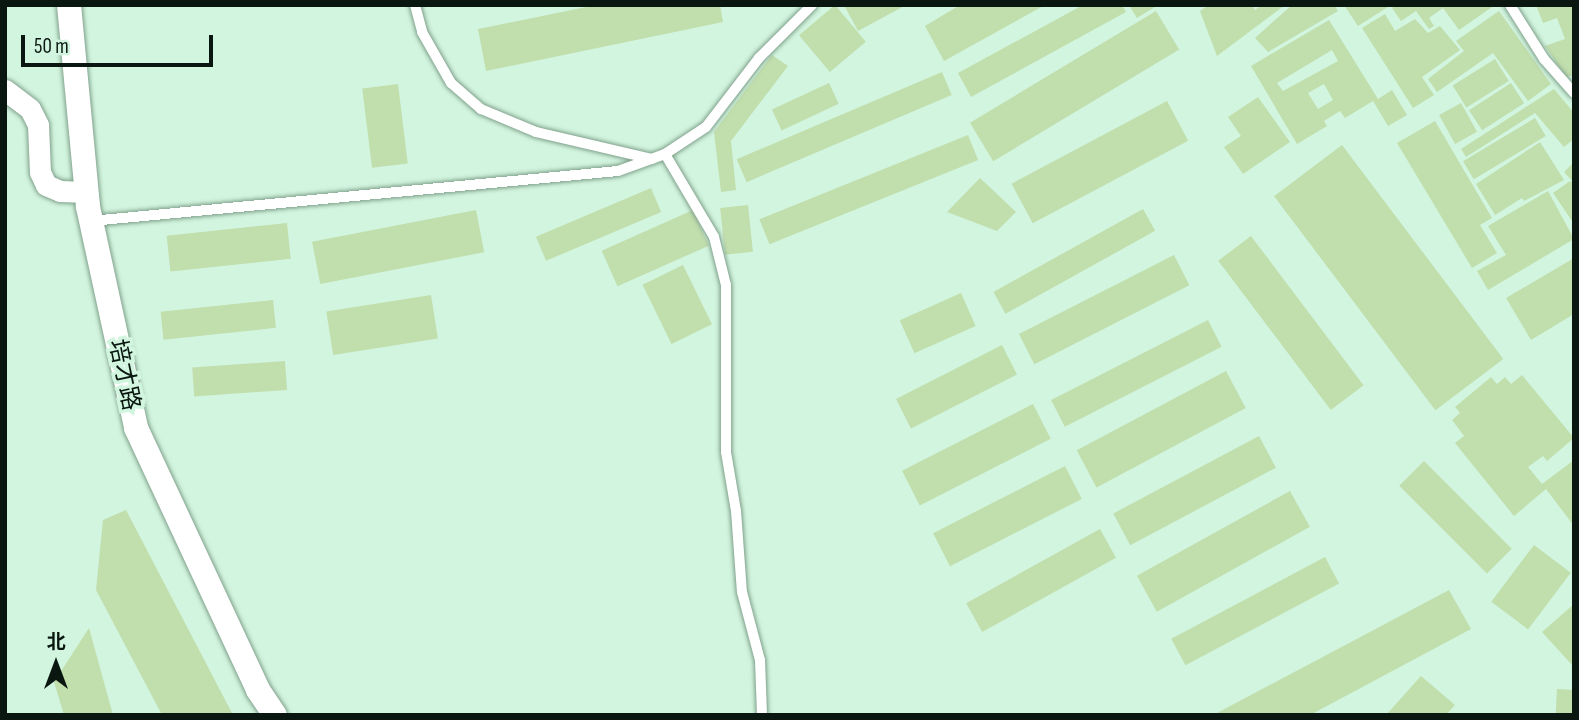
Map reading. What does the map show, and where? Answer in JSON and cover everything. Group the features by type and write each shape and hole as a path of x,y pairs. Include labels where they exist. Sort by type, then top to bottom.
{"street":[{"name":"培才路","path":"69,5 86,192 135,428 258,690 275,715"},
{"path":"5,90 30,110 38,125 40,172 46,185 60,191 86,192"}],"lane":[{"path":"415,5 422,32 451,83 481,109 536,132 652,159"},
{"path":"91,221 618,171 666,154 706,127 759,58 812,5"},
{"path":"1510,5 1544,59 1574,93"},
{"path":"666,154 713,237 726,285 726,452 736,510 742,592 760,660 762,715"}],"building":[{"path":"596,5 720,5 723,22 486,71 478,29"},
{"path":"835,5 866,42 830,72 799,35"},
{"path":"844,5 906,5 858,31"},
{"path":"960,5 1045,5 944,61 925,26"},
{"path":"1083,5 1122,5 1126,12 971,97 958,73"},
{"path":"1129,5 1154,5 1155,7 1137,18"},
{"path":"1209,5 1252,5 1255,10 1262,5 1285,5 1217,56 1200,11"},
{"path":"1292,5 1334,5 1338,11 1268,52 1255,38"},
{"path":"1344,5 1391,5 1358,26"},
{"path":"1396,5 1495,5 1459,30 1443,8 1429,18 1434,26 1429,29 1416,11 1401,21 1392,8"},
{"path":"1536,5 1574,5 1574,75 1566,77 1545,46 1565,39 1557,18 1543,23"},
{"path":"1156,11 1179,50 993,161 970,123"},
{"path":"1499,11 1551,84 1528,101 1493,53 1437,92 1428,79 1464,51 1456,41"},
{"path":"1385,14 1395,31 1415,19 1428,33 1440,26 1460,50 1422,77 1434,95 1413,108 1362,28"},
{"path":"1329,20 1378,99 1392,90 1407,115 1388,126 1373,101 1345,118 1340,111 1324,121 1327,126 1297,144 1251,66","holes":["1332,50 1338,61 1283,91 1277,83","1324,84 1333,100 1318,109 1308,93"]},
{"path":"772,55 788,66 731,141 736,190 721,192 714,132"},
{"path":"1495,59 1509,81 1466,108 1453,85"},
{"path":"942,72 952,95 746,182 737,159"},
{"path":"829,83 839,104 782,130 772,110"},
{"path":"1511,83 1524,103 1482,130 1469,110"},
{"path":"398,84 408,163 372,168 362,88"},
{"path":"1554,89 1574,113 1574,139 1564,147 1535,113 1466,157 1461,149"},
{"path":"1258,97 1290,142 1243,174 1224,147 1241,136 1228,117"},
{"path":"1167,101 1188,141 1033,223 1012,184"},
{"path":"1461,103 1477,132 1455,144 1439,115"},
{"path":"1535,118 1546,136 1474,179 1463,161"},
{"path":"1435,121 1492,218 1480,225 1497,253 1472,268 1397,143"},
{"path":"968,135 978,160 769,244 759,219"},
{"path":"1540,142 1564,180 1524,201 1522,198 1495,215 1476,184"},
{"path":"1342,145 1503,359 1435,410 1274,196"},
{"path":"1574,162 1574,183 1564,172"},
{"path":"980,178 1016,212 997,231 947,212"},
{"path":"1570,181 1574,183 1574,224 1553,193"},
{"path":"651,188 661,212 546,261 536,237"},
{"path":"1548,191 1574,239 1488,290 1477,271 1506,255 1488,226"},
{"path":"748,205 753,252 725,255 720,208"},
{"path":"1143,209 1155,231 1006,314 993,292"},
{"path":"476,210 484,252 320,284 312,242"},
{"path":"693,210 709,246 618,286 602,251"},
{"path":"287,223 291,259 170,271 167,236"},
{"path":"1251,236 1364,385 1331,410 1218,261"},
{"path":"1174,255 1189,285 1034,364 1019,334"},
{"path":"1574,258 1574,314 1531,340 1506,298"},
{"path":"683,265 712,324 671,344 643,285"},
{"path":"961,293 976,326 914,353 900,320"},
{"path":"431,295 438,338 333,355 326,312"},
{"path":"273,300 276,328 164,340 161,312"},
{"path":"1208,320 1222,347 1065,427 1051,400"},
{"path":"1002,345 1017,374 911,428 896,399"},
{"path":"285,361 287,390 194,396 192,367"},
{"path":"1226,371 1246,408 1096,487 1077,450"},
{"path":"1522,375 1574,438 1547,461 1543,456 1528,467 1542,484 1574,460 1574,526 1546,489 1514,516 1455,443 1464,436 1452,420 1460,413 1455,407 1491,377 1497,384 1505,377 1511,384"},
{"path":"1033,404 1051,439 920,505 902,471"},
{"path":"1259,436 1276,468 1130,545 1113,513"},
{"path":"1424,461 1512,549 1487,573 1399,486"},
{"path":"1065,466 1082,499 950,566 933,533"},
{"path":"1290,491 1310,527 1157,612 1137,576"},
{"path":"126,510 233,715 162,715 96,590 103,520"},
{"path":"1100,529 1116,558 982,632 966,603"},
{"path":"1534,545 1571,573 1528,629 1491,602"},
{"path":"1325,557 1339,583 1185,665 1171,639"},
{"path":"1449,590 1471,629 1310,715 1217,713"},
{"path":"1574,604 1574,664 1572,665 1542,632"},
{"path":"89,628 113,715 64,715 54,682"},
{"path":"1421,676 1455,705 1446,715 1386,715"},
{"path":"1557,689 1574,690 1573,715 1556,715"}]}
